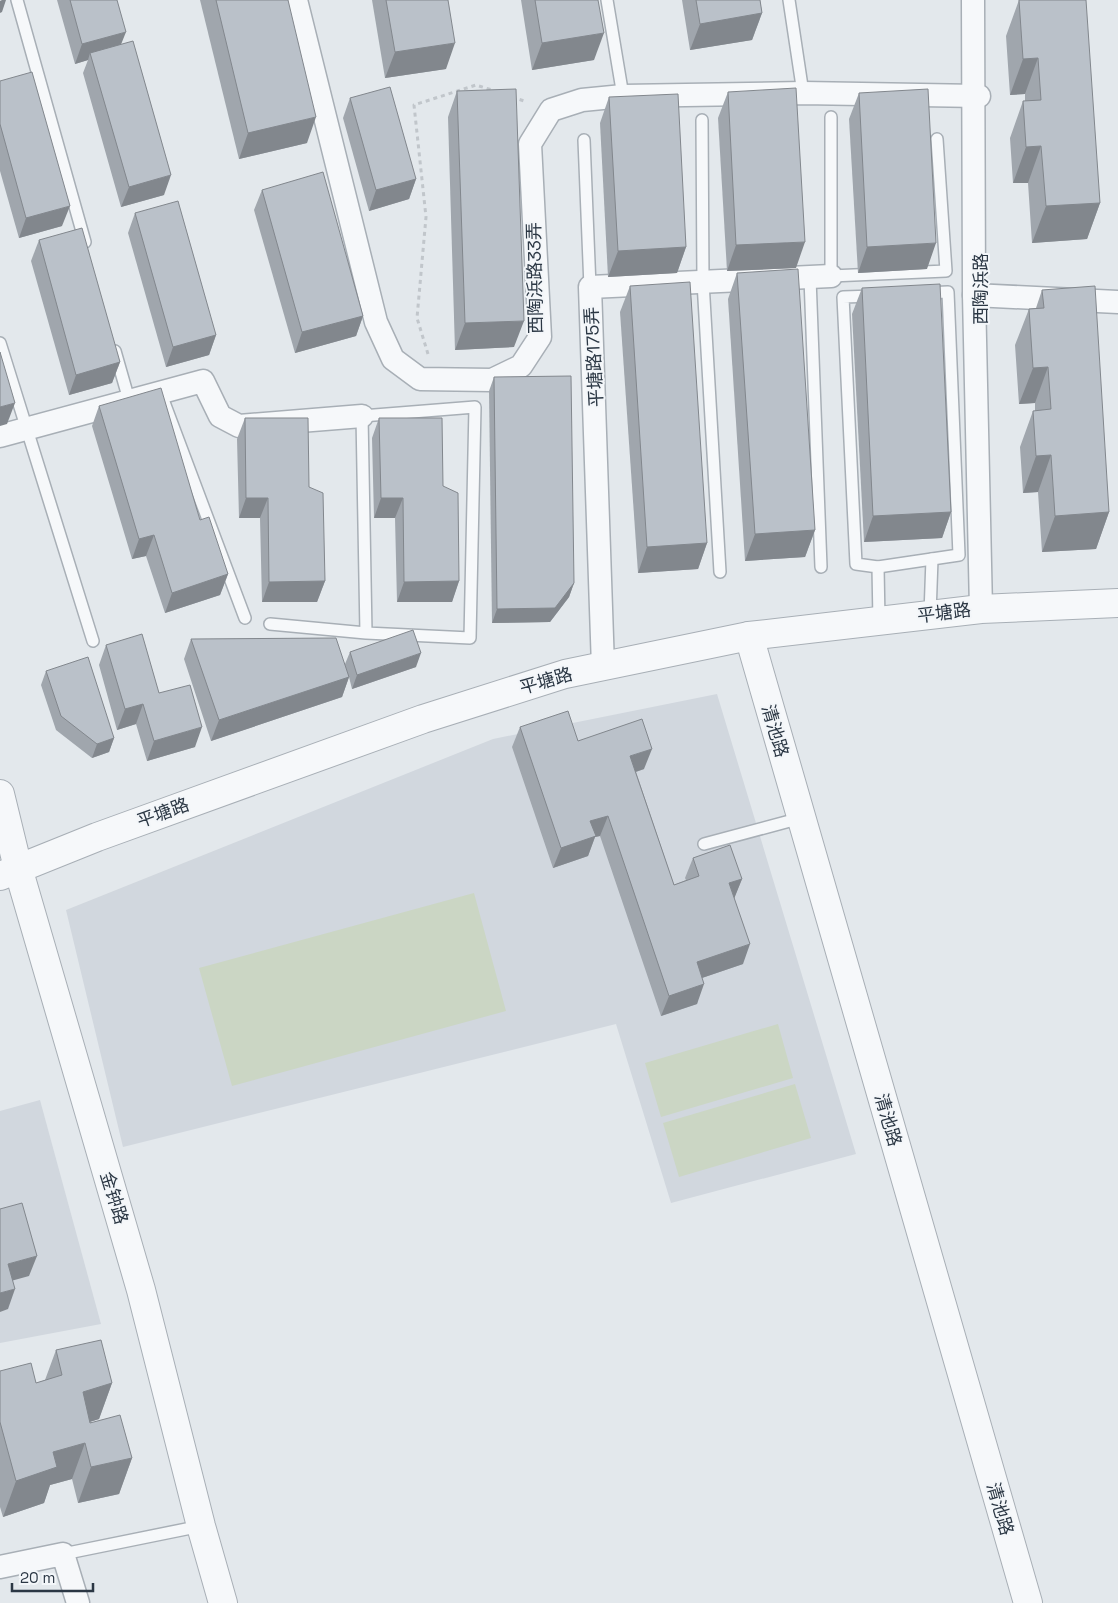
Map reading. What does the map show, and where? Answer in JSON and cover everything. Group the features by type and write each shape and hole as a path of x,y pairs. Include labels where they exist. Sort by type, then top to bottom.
{"street":[{"name":"西陶浜路33弄","path":"296,0 376,322 392,359 420,379 436,381 492,380 521,366 540,337 530,144 551,110"},
{"name":"西陶浜路","path":"975,0 976,96 981,152 977,295 981,609"},
{"path":"551,110 582,100 623,96 803,93 976,96"},
{"name":"平塘路175弄","path":"603,667 596,393 590,287 821,277"},
{"path":"977,295 1118,302"},
{"path":"0,436 160,391 203,381 220,416 239,426 362,416"},
{"name":"平塘路","path":"9,872 97,837 423,719 565,674 749,636 981,609 1118,603"},
{"name":"清池路","path":"749,636 1028,1603"},
{"name":"金钟路","path":"0,794 9,872 142,1290 201,1526 223,1603"},
{"path":"0,1568 63,1554 78,1603"}],"lane":[{"path":"17,0 89,257"},
{"path":"607,0 623,96"},
{"path":"789,0 803,93"},
{"path":"821,567 821,277 831,117"},
{"path":"702,120 703,282 720,572"},
{"path":"821,277 946,271 937,139"},
{"path":"584,140 590,287"},
{"path":"881,295 843,297 856,564 878,567 959,555 948,292 910,294"},
{"path":"0,343 93,641"},
{"path":"113,343 129,400"},
{"path":"160,391 245,618"},
{"path":"270,624 366,633 470,638 475,407 362,416 366,633"},
{"path":"930,614 932,559"},
{"path":"878,567 879,621"},
{"path":"704,844 801,818"},
{"path":"63,1554 201,1526"}],"path":[{"path":"436,381 417,318 426,217 414,105 476,85 495,91"},
{"path":"504,94 551,110"}],"shaded area":[{"path":"717,694 856,1154 671,1203 616,1024 123,1147 66,910 493,739"},
{"path":"40,1100 101,1324 0,1343 0,1111"}],"green space":[{"path":"474,893 506,1011 232,1086 199,968"},
{"path":"778,1024 793,1078 661,1117 645,1063"},
{"path":"795,1084 811,1138 679,1177 663,1123"}],"building":[{"path":"70,0 117,0 126,32 82,44"},
{"path":"216,0 288,0 316,117 248,133"},
{"path":"386,0 448,0 455,43 395,52"},
{"path":"535,0 598,0 604,33 542,43"},
{"path":"696,0 760,0 762,13 700,24"},
{"path":"1019,0 1086,0 1100,203 1046,206 1041,146 1026,147 1023,101 1041,100 1038,58 1023,59"},
{"path":"133,41 171,175 129,187 90,53"},
{"path":"32,72 70,206 26,218 0,124 0,81"},
{"path":"390,87 416,179 376,190 350,98"},
{"path":"796,88 805,242 736,245 728,92"},
{"path":"516,89 524,321 465,323 457,91"},
{"path":"928,89 936,243 867,247 859,93"},
{"path":"678,94 686,247 618,251 609,97"},
{"path":"323,172 363,316 302,332 262,190"},
{"path":"178,201 216,335 173,347 135,213"},
{"path":"82,228 120,362 76,375 39,240"},
{"path":"798,269 815,530 755,534 737,273"},
{"path":"690,282 707,543 647,547 630,286"},
{"path":"940,284 951,512 873,516 862,288"},
{"path":"1095,286 1109,512 1055,516 1051,455 1036,456 1033,411 1051,409 1048,367 1033,368 1029,309 1044,308 1042,290"},
{"path":"0,352 15,403 0,407"},
{"path":"571,376 574,583 555,608 497,609 494,377"},
{"path":"161,388 200,520 209,517 228,574 172,593 154,535 139,539 99,406"},
{"path":"245,418 308,418 309,487 323,493 325,581 269,582 268,498 246,498"},
{"path":"379,418 442,418 443,486 458,493 459,581 404,582 403,498 381,498"},
{"path":"413,630 421,653 357,675 350,652"},
{"path":"142,634 159,693 190,685 202,727 154,741 143,704 125,709 106,645"},
{"path":"336,638 349,677 219,720 191,639"},
{"path":"88,657 114,738 97,744 61,716 46,671"},
{"path":"568,711 578,741 642,719 652,749 630,756 674,885 699,876 693,858 730,845 742,879 729,883 750,944 697,962 704,984 669,996 608,816 590,821 596,836 561,848 520,727"},
{"path":"22,1203 37,1256 8,1264 15,1289 0,1293 0,1209"},
{"path":"101,1340 112,1383 83,1392 90,1423 120,1415 132,1458 91,1467 85,1443 53,1452 57,1467 16,1481 0,1422 0,1371 31,1363 36,1383 62,1375 56,1350"}]}
